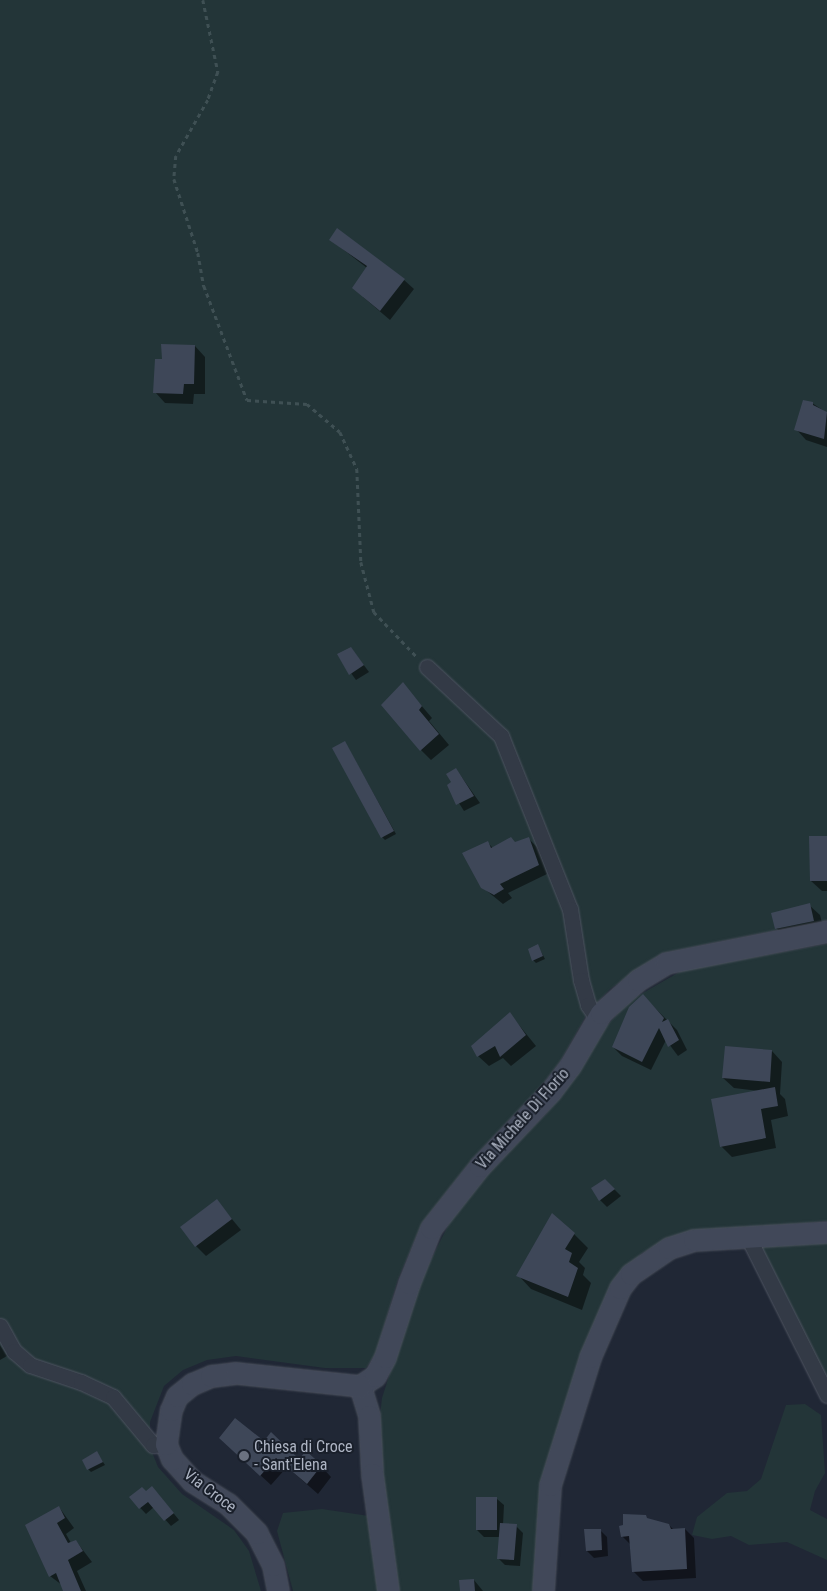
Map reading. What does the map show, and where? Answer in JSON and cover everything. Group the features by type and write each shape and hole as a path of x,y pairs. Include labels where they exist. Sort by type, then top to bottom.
{"street":[{"path":"427,667 501,736 570,909 581,980 588,1004 597,1018"},
{"name":"Via Michele Di Florio","path":"360,1386 375,1376 385,1357 409,1283 432,1228 474,1173 551,1091 570,1066 597,1018 638,980 666,964 827,931"},
{"path":"543,1591 550,1485 590,1358 620,1288 649,1259 669,1248 694,1240 747,1235 827,1232"},
{"path":"747,1235 827,1395"},
{"path":"0,1326 14,1351 30,1365 81,1382 113,1397 153,1445 166,1444 166,1424 177,1396 192,1384 211,1376 236,1372 360,1386 369,1416 372,1474 388,1591"},
{"name":"Via Croce","path":"166,1444 172,1459 186,1476 228,1504 257,1533 272,1565 278,1591"}],"path":[{"path":"203,0 218,72 208,100 176,156 174,179 198,253 204,286 247,400 307,404 340,432 357,469 361,562 374,612 427,667"}],"shaded area":[{"path":"0,0 827,0 827,920 662,953 610,989 588,1012 561,1060 543,1084 472,1159 422,1223 398,1279 376,1353 366,1368 325,1368 236,1356 207,1360 183,1370 164,1386 150,1422 150,1447 158,1467 182,1494 234,1530 249,1551 261,1591 0,1591"},
{"path":"827,944 827,1221 678,1235 642,1253 614,1282 546,1464 537,1525 535,1591 398,1591 377,1441 382,1398 419,1283 454,1214 489,1170 545,1115 579,1072 605,1028 629,1001 683,970"},
{"path":"827,1239 827,1394 748,1242"},
{"path":"805,1404 821,1415 825,1473 815,1491 810,1510 827,1519 827,1560 787,1542 749,1545 731,1536 712,1539 692,1535 697,1517 727,1493 747,1491 761,1479 786,1405"},
{"path":"322,1509 369,1516 380,1591 293,1591 277,1531 283,1513"}],"building":[{"path":"337,228 405,279 380,311 352,288 367,266 329,240"},
{"path":"161,344 195,345 194,384 184,384 183,394 153,393 155,359 162,359"},
{"path":"803,400 813,402 813,405 827,412 824,439 794,430"},
{"path":"351,647 364,665 349,675 337,654"},
{"path":"403,682 422,706 419,710 439,734 420,751 381,705"},
{"path":"345,741 394,831 381,838 332,748"},
{"path":"456,768 474,796 456,805 447,785 451,782 446,774"},
{"path":"809,836 827,836 827,881 810,881"},
{"path":"511,837 515,842 529,837 539,865 500,884 504,889 494,895 481,888 462,853 488,841 491,848"},
{"path":"810,903 814,921 775,929 771,913"},
{"path":"538,944 543,956 532,961 528,949"},
{"path":"643,994 664,1018 662,1022 668,1019 679,1040 668,1047 659,1028 642,1062 612,1047 629,1007"},
{"path":"510,1012 526,1035 500,1057 495,1046 477,1057 471,1046"},
{"path":"725,1046 772,1050 770,1082 722,1078"},
{"path":"775,1087 778,1106 761,1109 766,1138 720,1147 711,1099"},
{"path":"605,1179 615,1189 599,1201 591,1188"},
{"path":"217,1199 232,1219 195,1247 180,1227"},
{"path":"552,1213 575,1233 565,1249 572,1253 569,1262 578,1268 568,1297 516,1276"},
{"path":"235,1418 264,1441 271,1432 299,1459 306,1451 322,1465 307,1484 276,1458 260,1476 219,1438"},
{"path":"97,1451 103,1462 87,1470 82,1460"},
{"path":"152,1486 174,1513 164,1521 148,1502 139,1509 129,1497 142,1487 146,1491"},
{"path":"476,1497 497,1497 497,1530 476,1530"},
{"path":"59,1506 65,1518 57,1523 68,1543 76,1540 83,1551 68,1560 81,1591 63,1591 56,1573 49,1577 25,1525"},
{"path":"623,1514 646,1515 647,1518 669,1524 671,1529 685,1528 687,1569 632,1572 629,1536 621,1537 619,1526 623,1525"},
{"path":"500,1523 517,1524 514,1560 497,1559"},
{"path":"584,1529 601,1529 602,1550 586,1551"},
{"path":"474,1579 475,1591 460,1591 459,1580"}],"place":[{"name":"Chiesa di Croce - Sant'Elena","path":"244,1456"}]}
